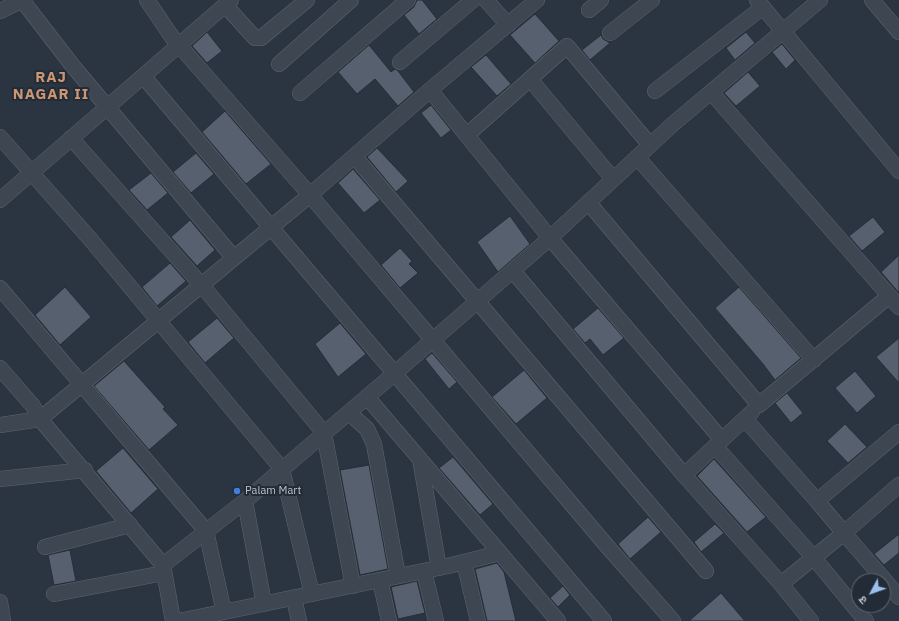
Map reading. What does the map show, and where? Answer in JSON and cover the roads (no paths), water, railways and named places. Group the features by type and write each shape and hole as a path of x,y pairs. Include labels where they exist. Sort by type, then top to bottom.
{"street":[{"path":"0,11 22,0 72,65 234,258"},
{"path":"147,0 178,45 310,195 432,342 673,621"},
{"path":"0,200 228,2 256,38 261,38 307,0"},
{"path":"279,64 351,0"},
{"path":"300,94 408,0"},
{"path":"400,62 473,0"},
{"path":"486,0 508,25"},
{"path":"0,424 40,419 271,228 355,157 430,90 537,0"},
{"path":"589,10 601,0"},
{"path":"610,33 652,0"},
{"path":"54,594 163,569 206,531 244,501 432,342 550,238 650,145 820,0"},
{"path":"872,0 899,32"},
{"path":"655,91 760,4 899,171"},
{"path":"467,134 567,46 650,145"},
{"path":"143,76 604,621"},
{"path":"530,79 613,178"},
{"path":"430,90 866,621"},
{"path":"684,475 759,405 814,360 894,302 711,92"},
{"path":"0,137 91,240 282,469 312,594"},
{"path":"71,138 202,285 324,433 353,586"},
{"path":"355,157 706,570"},
{"path":"637,157 814,360"},
{"path":"588,202 759,405"},
{"path":"513,270 684,475 781,584 811,621"},
{"path":"0,288 206,531 215,616"},
{"path":"0,368 7,384 32,406 40,419 85,470 130,525 163,569 173,621"},
{"path":"367,397 558,621"},
{"path":"349,413 367,429 374,444 398,576"},
{"path":"744,419 817,501 899,597"},
{"path":"817,501 899,432"},
{"path":"420,458 439,568"},
{"path":"0,479 85,470"},
{"path":"781,584 899,486"},
{"path":"244,501 264,604"},
{"path":"45,547 130,525"},
{"path":"179,621 215,616 264,604 439,568 500,553"},
{"path":"464,562 478,621"},
{"path":"424,571 436,621"},
{"path":"380,580 389,621"},
{"path":"294,598 299,621"},
{"path":"0,602 3,621"}],"place":[{"name":"Palam Mart","path":"237,491"}],"district":[{"name":"RAJ NAGAR II","path":"51,86"}]}
